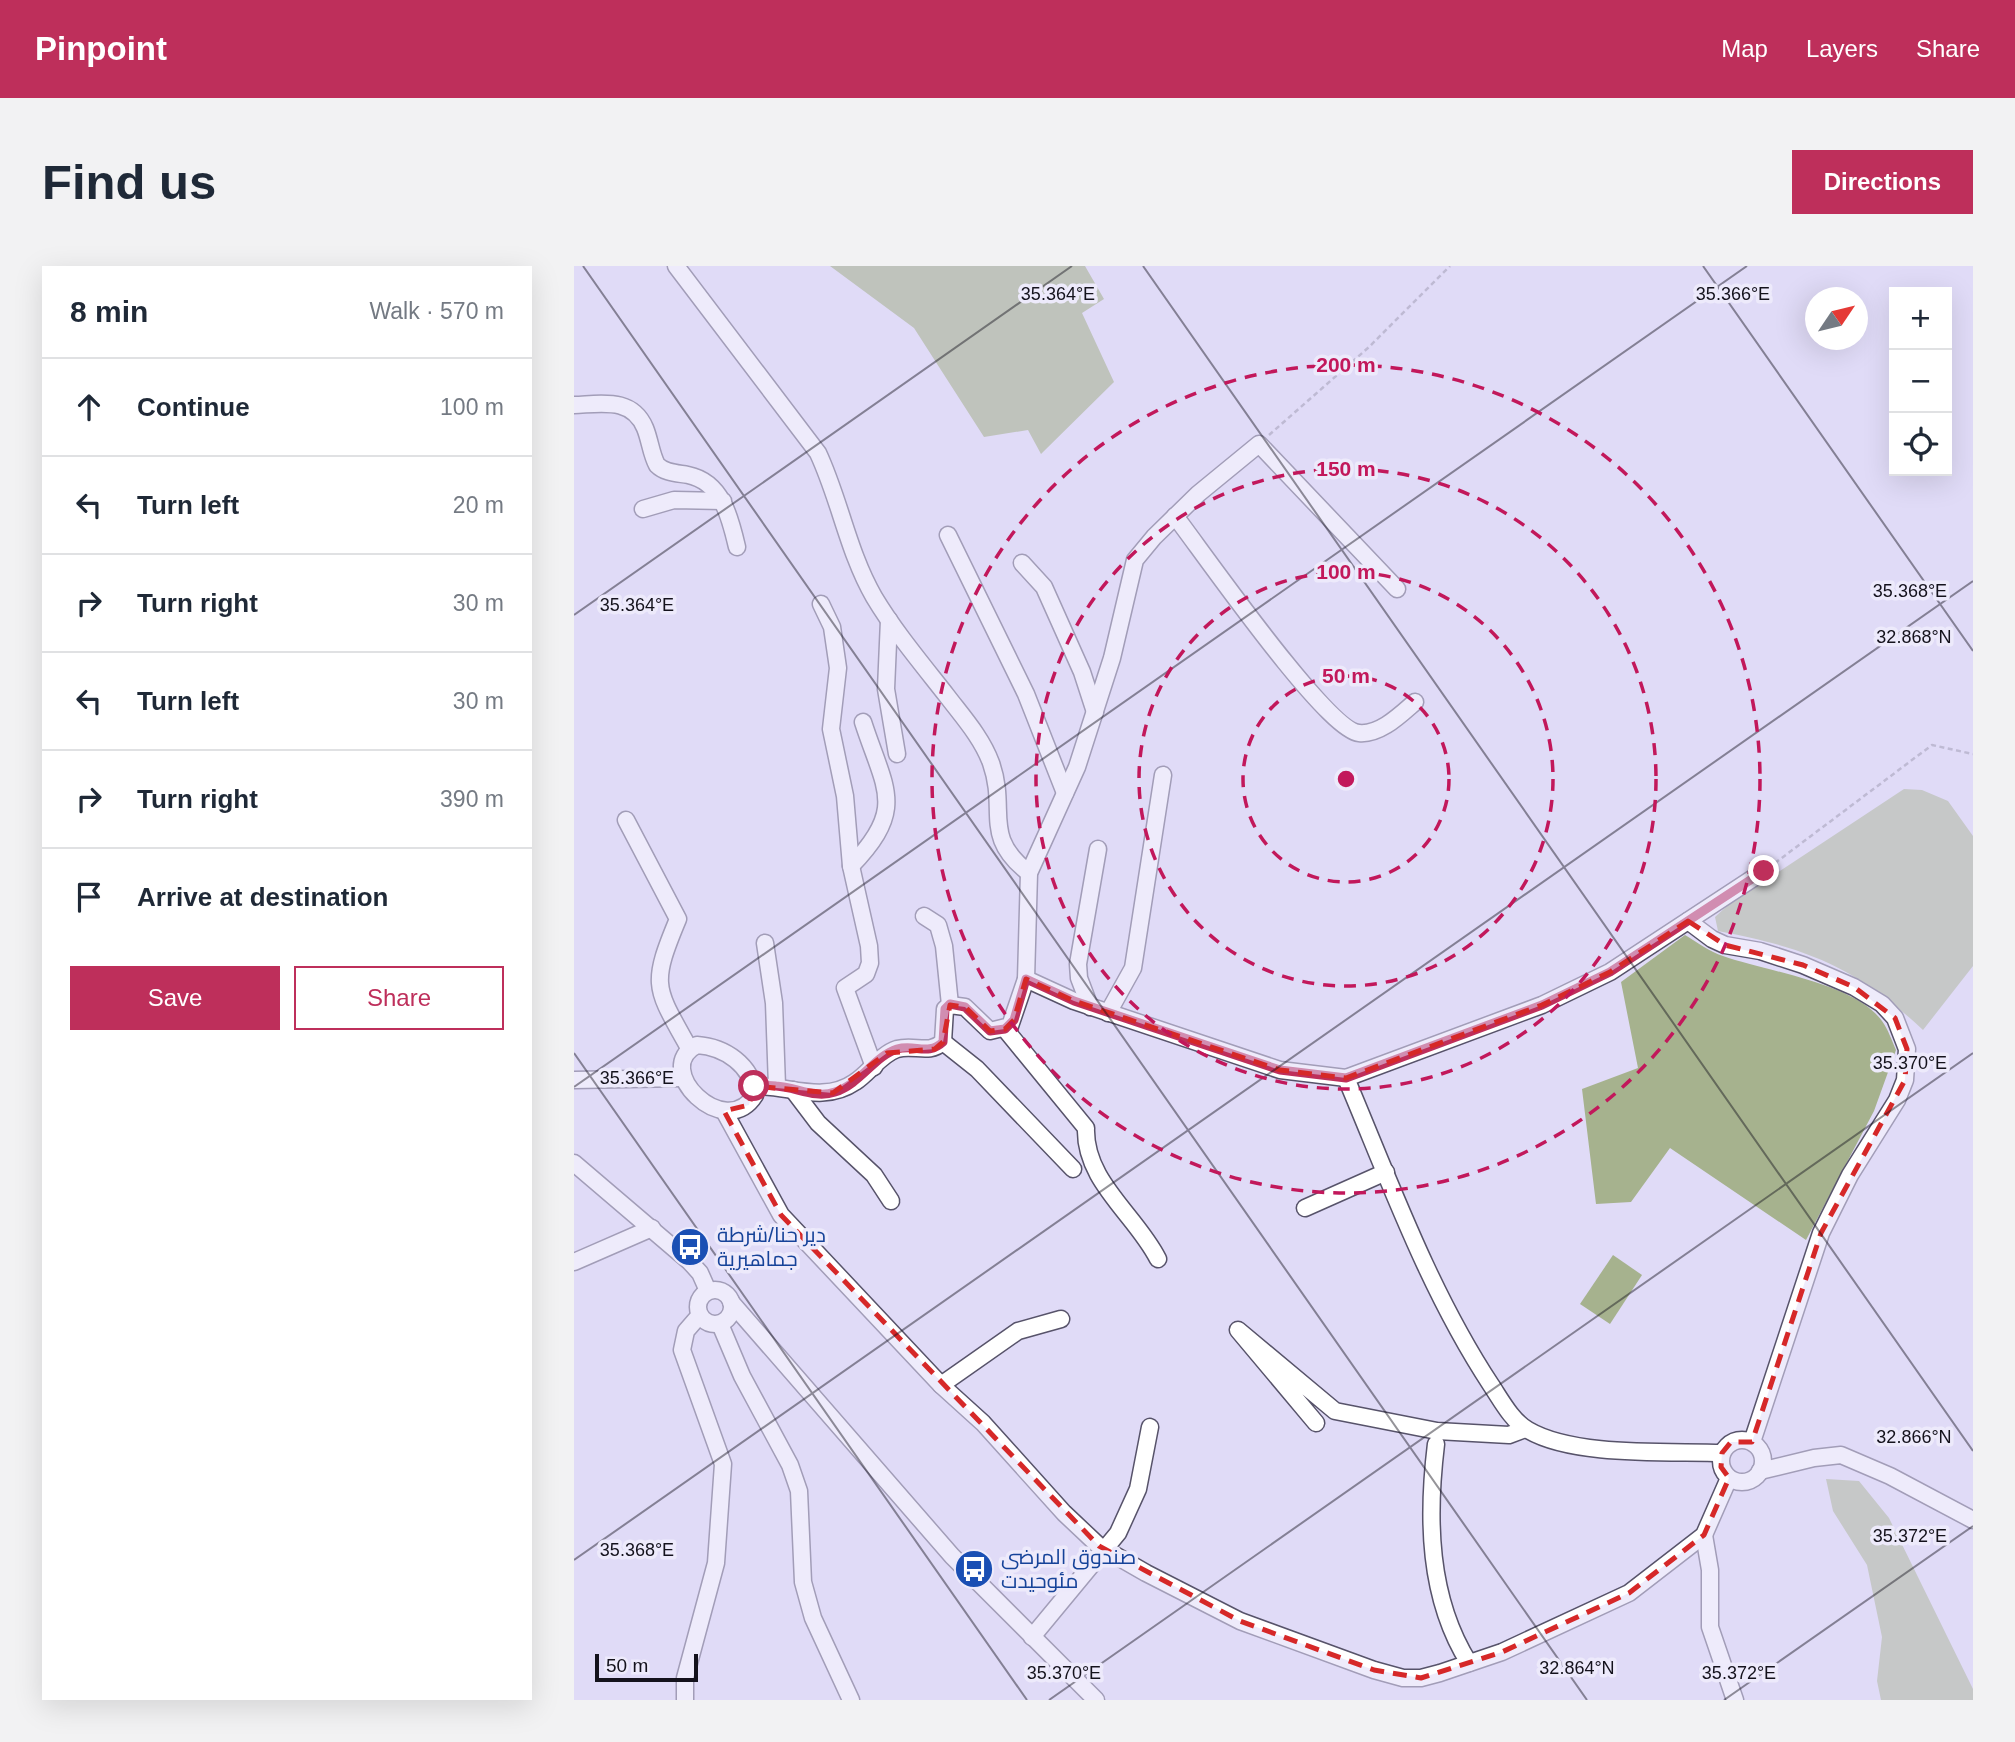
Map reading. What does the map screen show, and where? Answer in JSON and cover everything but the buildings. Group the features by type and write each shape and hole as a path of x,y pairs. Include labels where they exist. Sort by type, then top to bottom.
{"street":[{"path":"676,266 818,453 830,479 860,570 889,620 983,745 995,779 1000,839 1012,860 1029,873"},
{"path":"574,405 616,403 629,407 645,427 657,465 668,471 699,477 708,483 723,502 737,547"},
{"path":"950,1004 965,1007 990,1031 1005,1029 1014,1020 1026,979 1029,873 1065,793 1094,712 1112,658 1135,560 1175,516 1259,444 1398,589"},
{"path":"643,509 674,500 723,502"},
{"path":"1175,516 1304,684 1341,724 1359,733 1370,731 1393,721 1415,702"},
{"path":"948,536 1026,694 1065,793"},
{"path":"1022,563 1044,587 1082,672 1094,712"},
{"path":"821,604 832,627 838,668 831,729 845,796 851,866 869,946 870,963 866,974 845,988 874,1067"},
{"path":"889,620 886,688 897,754"},
{"path":"851,866 882,828 889,804 863,722"},
{"path":"1108,1013 1133,968 1163,775"},
{"path":"626,820 678,919 660,962 659,995 689,1048"},
{"path":"1090,1007 1079,978 1078,964 1098,849"},
{"path":"1026,979 1090,1007 1280,1070 1346,1078 1542,1005 1610,972 1764,871"},
{"path":"924,916 938,925 944,946 950,1004"},
{"path":"1688,921 1725,945 1760,951 1803,965 1863,992 1882,1004 1895,1018 1907,1049 1905,1080 1897,1100 1850,1175 1821,1233 1752,1442"},
{"path":"765,943 785,1088 874,1175 891,1201"},
{"path":"943,1042 945,1009 950,1004"},
{"path":"1005,1029 1086,1128 1086,1142 1110,1197 1147,1237 1158,1259"},
{"path":"754,1086 785,1088 813,1094 833,1093 853,1084 887,1053 911,1047 929,1051 943,1042"},
{"path":"943,1042 977,1069 1073,1168"},
{"path":"724,1111 740,1111 749,1105 755,1095 750,1074 723,1051 707,1045 689,1048 683,1056 682,1078 690,1090 724,1111 781,1215 941,1385 983,1423 1064,1513 1105,1549 1146,1573 1240,1620 1374,1670 1403,1678 1422,1678 1502,1652 1629,1593 1704,1535 1729,1478"},
{"path":"574,1080 682,1078"},
{"path":"1346,1078 1418,1250 1473,1357 1506,1407 1525,1429 1573,1446 1721,1453"},
{"path":"574,1163 695,1268 708,1292"},
{"path":"1305,1208 1386,1172"},
{"path":"574,1262 652,1228"},
{"path":"685,1700 685,1678 716,1563 723,1464 682,1350 686,1331 699,1316 699,1300 708,1292 722,1292 832,1422 952,1556 1096,1700"},
{"path":"699,1316 708,1324 720,1324 730,1317 731,1302"},
{"path":"941,1385 1018,1331 1061,1320"},
{"path":"720,1324 742,1376 790,1465 799,1492 803,1582 813,1618 851,1700"},
{"path":"1316,1423 1238,1330 1335,1411 1437,1431 1508,1435 1525,1429"},
{"path":"1032,1637 1118,1533 1138,1489 1150,1427"},
{"path":"1760,1471 1761,1452 1752,1442 1731,1442 1721,1453 1721,1467 1729,1478 1749,1481 1760,1471 1814,1458 1841,1455 1889,1476 1973,1520"},
{"path":"1436,1444 1429,1496 1435,1564 1444,1614 1453,1639 1469,1663"},
{"path":"1704,1535 1710,1570 1710,1627 1735,1700"}],"path":[{"path":"1259,444 1369,347 1450,266"},
{"path":"1764,871 1932,745 1973,754"}],"highlighted area":[{"path":"1688,921 1725,945 1803,965 1854,987 1895,1018 1907,1049 1905,1080 1897,1100 1821,1233 1752,1442 1731,1442 1722,1453 1721,1467 1729,1478 1704,1535 1629,1593 1502,1652 1421,1678 1374,1670 1240,1621 1099,1546 781,1215 724,1111 749,1105 754,1086 833,1093 887,1053 935,1049 943,1042 950,1005 965,1007 990,1031 1005,1029 1014,1020 1026,979 1074,1001 1280,1070 1346,1078 1542,1005 1610,972"}],"green space":[{"path":"830,266 1085,266 1104,299 1082,313 1114,382 1041,454 1028,430 984,437 914,328"},
{"path":"1904,789 1922,790 1948,801 1973,836 1973,966 1923,1030 1899,1008 1852,975 1804,953 1718,931 1715,917 1727,906"},
{"path":"1685,935 1718,954 1808,980 1852,997 1882,1021 1896,1050 1874,1111 1806,1240 1670,1148 1631,1202 1596,1204 1582,1089 1638,1068 1621,982"},
{"path":"1613,1255 1642,1275 1610,1324 1580,1304"},
{"path":"1826,1479 1859,1481 1889,1518 1973,1689 1973,1700 1881,1700 1877,1681 1882,1637 1867,1565 1833,1511"}],"place":[{"name":"دير حنا/شرطة جماهيرية","path":"690,1247"},
{"name":"صندوق المرضى مئوحيدت","path":"974,1569"}],"route":[{"path":"754,1086 777,1086 813,1094 833,1093 853,1084 887,1053 911,1047 929,1051 935,1049 943,1042 945,1009 950,1004 956,1003 965,1007 981,1026 990,1031 1005,1029 1014,1020 1026,979 1074,1001 1280,1070 1346,1078 1407,1053 1542,1005 1610,972 1764,871"}]}
